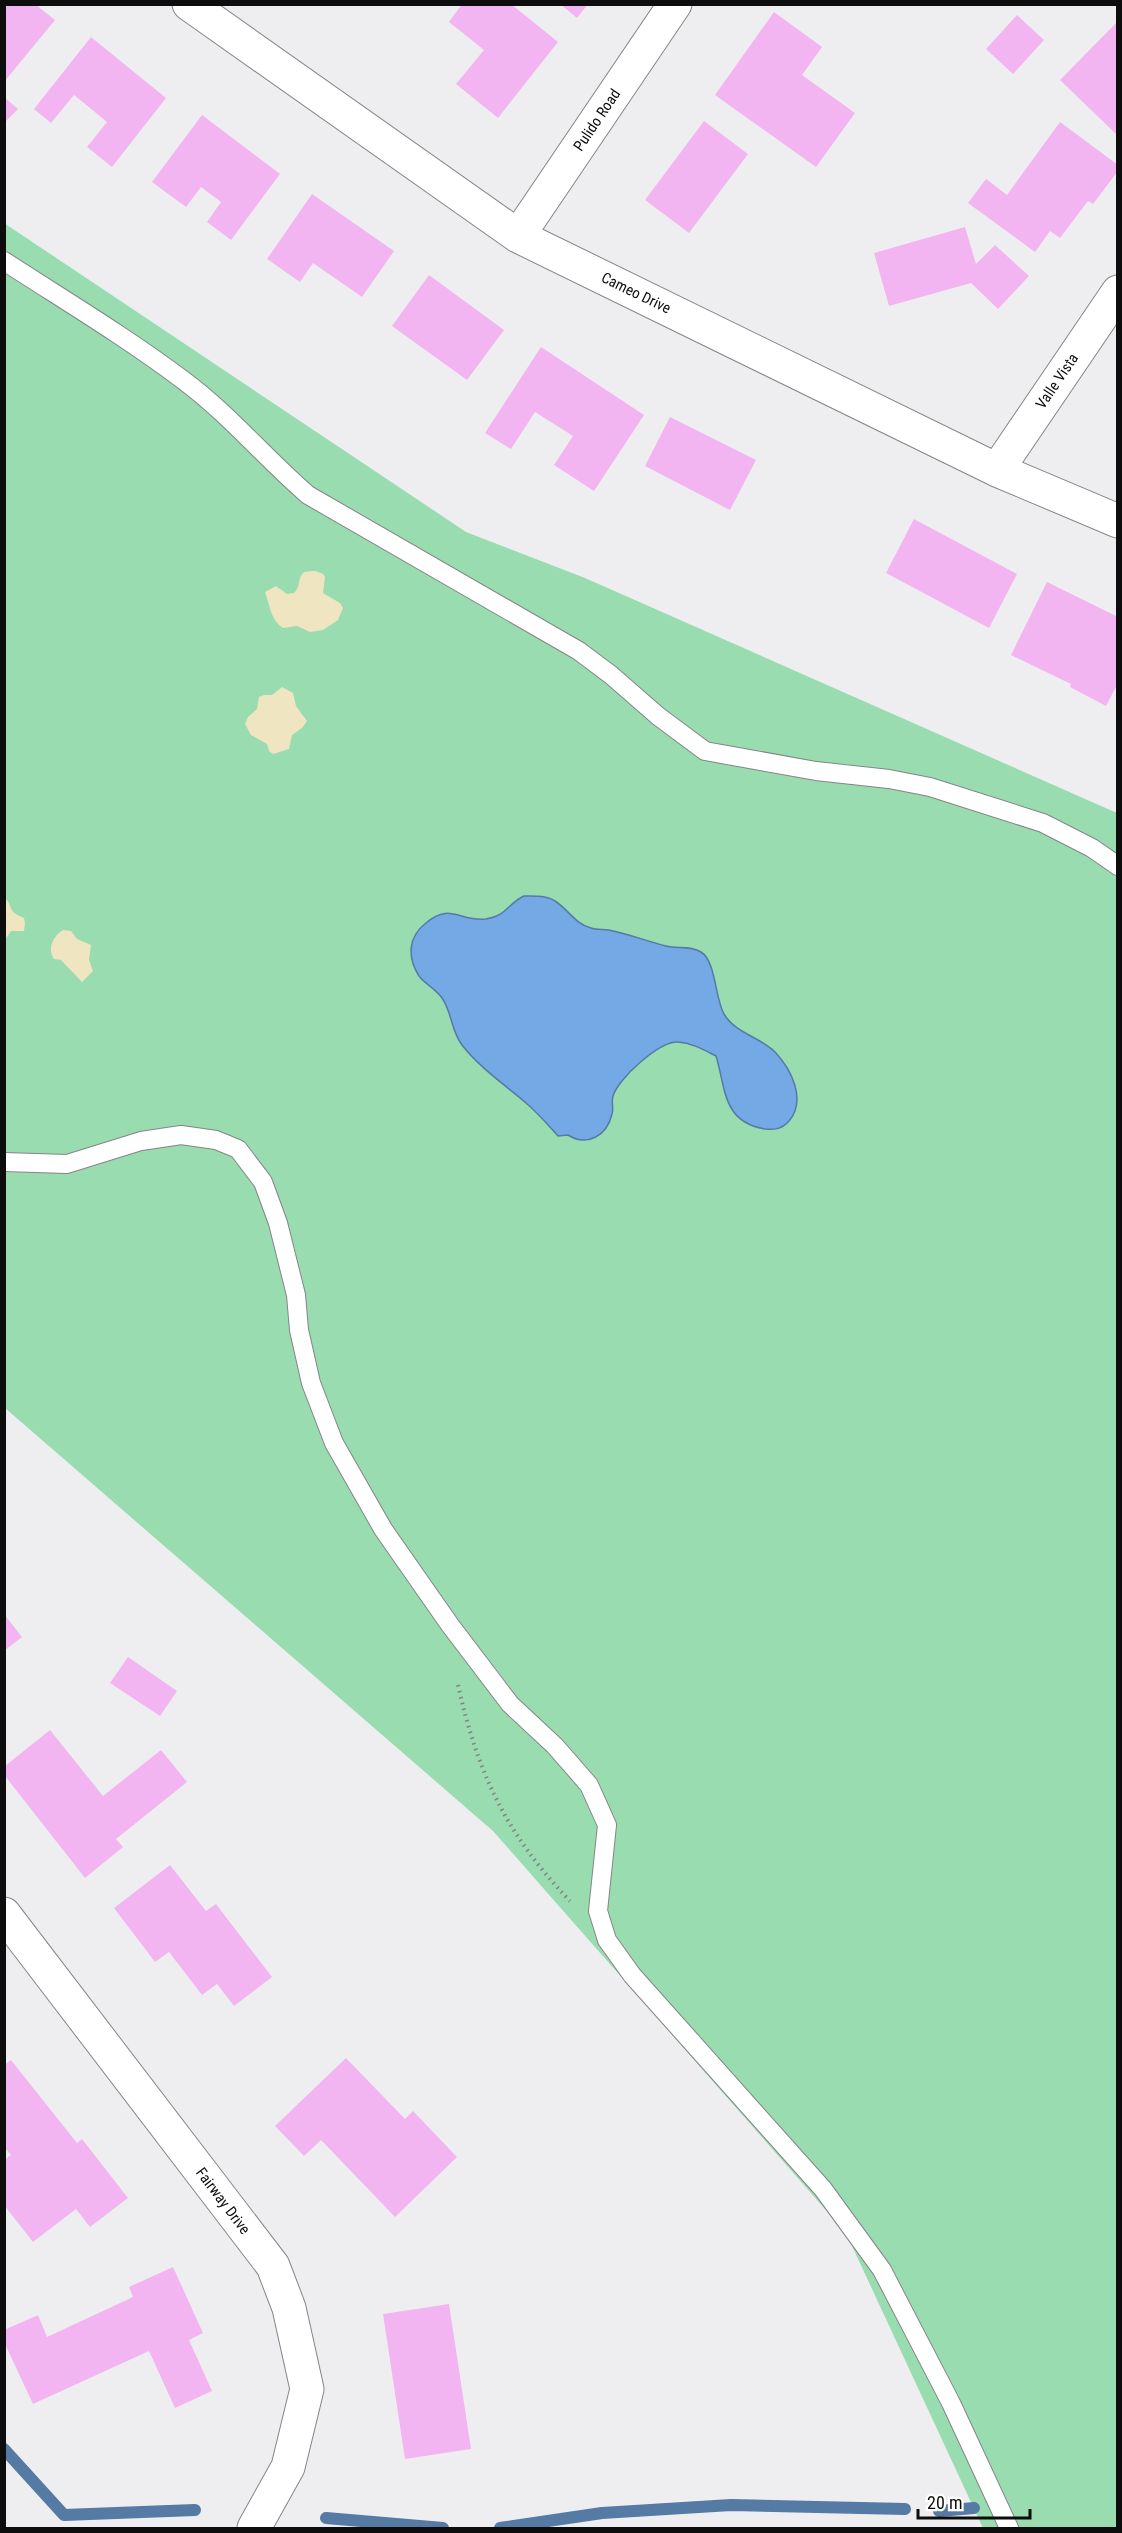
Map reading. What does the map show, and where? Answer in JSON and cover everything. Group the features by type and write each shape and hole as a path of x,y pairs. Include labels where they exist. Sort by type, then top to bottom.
{"street":[{"name":"Cameo Drive","path":"189,4 518,236 997,470 1118,521"},
{"name":"Pulido Road","path":"518,236 675,4"},
{"name":"Valle Vista","path":"997,470 1118,292"},
{"name":"Fairway Drive","path":"4,1914 273,2266 289,2308 307,2389 288,2467 254,2529"}],"lane":[{"path":"4,261 184,381 241,430 273,464 308,495 579,651 658,716 705,751 805,770 889,779 930,787 997,807 1043,824 1092,848 1118,866"},
{"path":"4,1161 68,1164 141,1141 181,1135 216,1140 238,1149 263,1182 278,1223 296,1296 299,1330 311,1383 334,1443 383,1529 450,1625 510,1704 555,1746 589,1785 607,1825 598,1911 607,1940 632,1975 823,2189 882,2270 951,2403 1009,2529"}],"path":[{"path":"457,1682 469,1732 491,1792 512,1828 564,1894 607,1940"}],"green space":[{"path":"4,223 466,532 585,578 1117,813 1117,2528 983,2528 846,2233 493,1831 5,1408"}],"sand":[{"path":"315,571 323,574 325,577 323,593 340,603 343,608 338,620 323,630 310,632 297,626 283,628 271,612 265,592 276,586 287,594 294,593 304,572"},
{"path":"282,687 293,693 296,706 307,721 292,735 289,749 273,754 269,751 267,744 251,735 245,724 248,717 257,709 259,697 272,695"},
{"path":"4,897 12,910 24,918 25,923 24,931 11,931 5,940"},
{"path":"63,930 71,931 77,939 91,945 89,960 93,971 82,982 61,960 54,959 52,955 52,943"}],"water":[{"path":"524,896 551,899 560,904 580,923 591,928 623,933 666,946 701,952 710,963 724,1014 734,1026 775,1052 791,1076 797,1094 797,1104 789,1121 775,1129 765,1129 741,1119 728,1102 716,1056 693,1045 678,1042 670,1043 650,1054 623,1080 613,1096 613,1112 609,1122 601,1133 582,1140 568,1135 558,1136 535,1111 484,1068 462,1045 458,1040 445,1003 440,995 419,976 411,955 416,935 434,917 449,913 486,919 499,915"}],"building":[{"path":"4,4 35,4 55,20 4,82"},
{"path":"462,4 511,4 558,42 498,118 456,84 484,50 449,22"},
{"path":"560,4 588,4 577,18"},
{"path":"774,12 822,47 802,75 855,113 816,167 715,95"},
{"path":"1017,15 1044,40 1013,74 986,49"},
{"path":"1118,21 1118,136 1060,80"},
{"path":"91,37 166,98 112,167 87,147 107,122 74,95 51,123 34,109"},
{"path":"4,97 18,109 4,123"},
{"path":"202,115 280,174 231,240 207,222 221,202 201,187 186,207 152,182"},
{"path":"704,121 748,154 689,233 645,200"},
{"path":"1060,122 1118,165 1118,171 1093,204 1088,201 1060,238 1050,231 1035,252 968,203 986,179 1007,195"},
{"path":"312,194 394,251 362,297 313,263 300,282 267,259"},
{"path":"965,227 976,264 995,245 1029,276 998,309 971,283 889,306 874,253"},
{"path":"429,275 504,330 467,380 392,326"},
{"path":"541,347 644,415 594,491 554,465 573,436 535,412 511,449 485,433"},
{"path":"670,417 756,460 730,510 645,466"},
{"path":"914,519 1017,574 989,628 886,573"},
{"path":"1047,582 1118,617 1118,683 1106,706 1070,687 1071,684 1011,655"},
{"path":"4,1614 22,1637 4,1651"},
{"path":"128,1657 177,1691 160,1716 110,1683"},
{"path":"50,1730 103,1796 161,1750 187,1782 116,1839 123,1847 85,1878 5,1776 5,1766"},
{"path":"170,1865 206,1911 216,1904 272,1977 234,2006 217,1984 202,1995 169,1952 155,1962 114,1908"},
{"path":"346,2058 405,2119 413,2111 457,2157 395,2217 321,2140 304,2156 275,2126"},
{"path":"11,2060 77,2143 82,2139 128,2198 90,2227 76,2209 33,2242 4,2205 4,2160 11,2155 4,2147 4,2065"},
{"path":"173,2267 203,2333 189,2340 212,2391 175,2408 149,2351 33,2404 4,2342 4,2330 38,2315 47,2337 133,2297 129,2287"},
{"path":"449,2304 471,2449 405,2459 383,2314"}],"waterway":[{"path":"4,2449 64,2515 195,2510"},
{"path":"500,2528 602,2513 731,2505 905,2509"},
{"path":"939,2511 974,2508"},
{"path":"326,2518 443,2528"}]}
